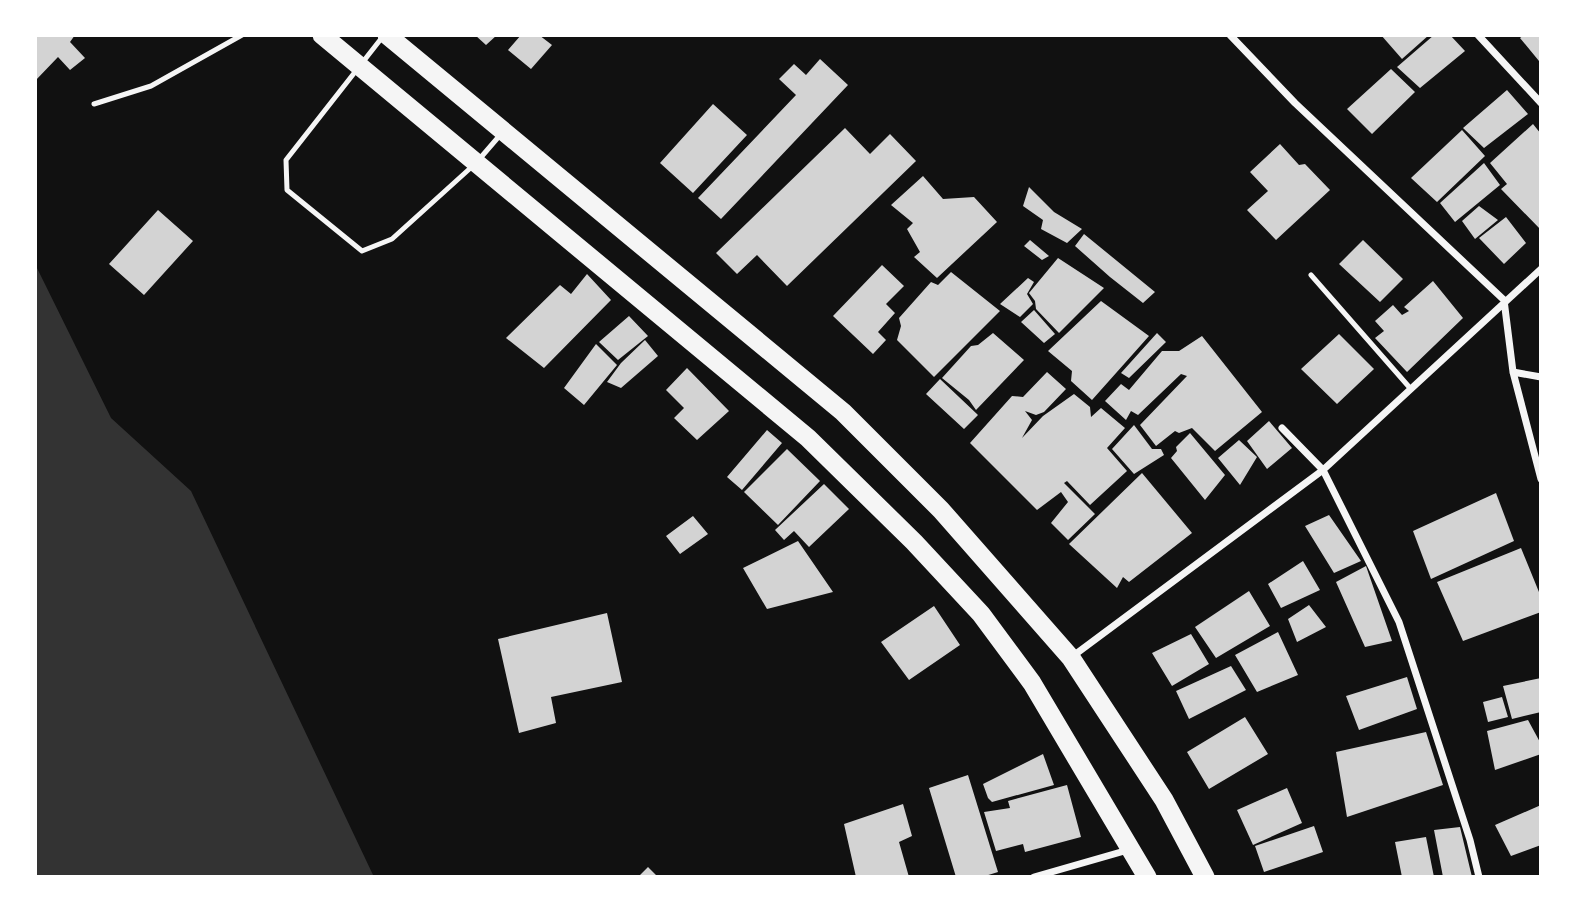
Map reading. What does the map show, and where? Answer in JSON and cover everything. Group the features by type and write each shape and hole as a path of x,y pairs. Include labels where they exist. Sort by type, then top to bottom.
{"highway":[{"path":"322,35 808,438 914,542 981,614 1032,683 1147,877"},
{"path":"385,35 843,412 941,510 1071,658 1164,800 1205,877"}],"street":[{"path":"1230,35 1295,103 1504,300 1513,372 1541,479"},
{"path":"1478,35 1541,103"},
{"path":"1071,658 1323,470 1504,300 1541,269"},
{"path":"1513,372 1541,377"},
{"path":"1282,428 1323,470 1399,622 1479,877"},
{"path":"1034,877 1132,849"}],"lane":[{"path":"94,104 150,86 242,35"},
{"path":"385,35 358,65 286,160 287,190 362,251 392,239 476,163 504,131"},
{"path":"1311,275 1410,388"}],"shaded area":[{"path":"35,264 111,418 191,491 374,877 35,877"}],"building":[{"path":"35,35 75,35 70,42 85,58 70,70 58,57 35,81"},
{"path":"475,35 497,35 486,45"},
{"path":"521,35 539,35 552,45 531,69 508,50"},
{"path":"1381,35 1429,35 1402,59"},
{"path":"1434,35 1450,35 1465,51 1420,88 1397,67"},
{"path":"1524,35 1541,35 1539,61 1520,38"},
{"path":"820,59 848,85 721,219 698,198 796,95 779,79 794,64 806,75"},
{"path":"1391,69 1415,92 1372,134 1347,109"},
{"path":"1507,90 1528,114 1484,148 1463,128"},
{"path":"713,104 747,135 693,193 660,163"},
{"path":"1533,124 1541,134 1541,230 1501,189 1507,184 1490,163"},
{"path":"845,128 870,154 890,134 916,161 787,286 757,255 737,274 716,253"},
{"path":"1462,130 1485,156 1437,202 1411,178"},
{"path":"1280,144 1299,165 1305,164 1330,190 1276,240 1247,210 1268,191 1250,172"},
{"path":"1484,163 1500,185 1455,222 1440,203"},
{"path":"923,176 943,199 974,197 997,222 937,278 914,257 920,252 907,229 913,223 891,205"},
{"path":"1029,187 1054,212 1082,229 1067,243 1041,229 1043,220 1023,206"},
{"path":"1479,206 1498,220 1475,239 1462,221"},
{"path":"158,210 193,241 144,295 109,264"},
{"path":"1506,217 1526,243 1504,264 1479,238"},
{"path":"1084,234 1155,292 1143,303 1110,277 1075,246"},
{"path":"1030,240 1049,256 1042,260 1024,246"},
{"path":"1363,240 1403,279 1380,302 1339,264"},
{"path":"1058,258 1104,288 1059,333 1036,309 1035,301 1029,293"},
{"path":"882,265 904,286 886,304 895,313 878,332 886,340 873,354 833,316"},
{"path":"951,272 1000,311 934,377 897,340 901,326 899,318 931,282 938,285"},
{"path":"587,274 611,300 544,368 506,338 560,285 571,294"},
{"path":"1028,278 1034,282 1027,294 1033,304 1020,317 1000,304"},
{"path":"1433,281 1463,318 1407,372 1375,338 1384,331 1375,321 1393,305 1402,315 1409,311 1404,307"},
{"path":"1101,301 1149,336 1092,400 1071,381 1072,371 1048,351"},
{"path":"1034,310 1055,334 1044,343 1021,322"},
{"path":"629,316 648,336 618,360 599,342"},
{"path":"993,333 1024,360 976,410 969,400 942,378 971,346 978,345"},
{"path":"1157,333 1166,342 1129,378 1121,373"},
{"path":"1339,334 1374,369 1337,404 1301,369"},
{"path":"1202,336 1262,412 1215,451 1192,428 1179,433 1175,431 1156,446 1140,425 1187,376 1181,374 1138,415 1131,411 1126,420 1105,401 1121,384 1129,390 1162,351 1179,351"},
{"path":"645,340 658,356 621,388 607,382 621,363"},
{"path":"596,344 617,365 584,405 564,388"},
{"path":"687,368 729,411 697,440 674,418 684,408 666,390"},
{"path":"1047,372 1066,389 1044,412 1036,415 1025,411 1032,420 1022,438 1043,416 1074,394 1090,407 1091,417 1101,408 1125,428 1107,448 1127,471 1090,505 1067,481 1064,483 1095,514 1068,540 1051,523 1068,502 1061,492 1037,510 970,443 1012,396 1023,397"},
{"path":"940,379 978,415 964,429 926,394"},
{"path":"1269,421 1292,448 1267,469 1247,441"},
{"path":"1134,425 1152,449 1161,449 1164,455 1134,474 1112,449"},
{"path":"767,430 782,443 742,490 727,477"},
{"path":"1190,433 1225,475 1205,500 1171,458 1177,451 1176,447"},
{"path":"1239,440 1257,457 1240,485 1218,458"},
{"path":"787,449 820,481 778,525 744,492"},
{"path":"1142,473 1192,533 1129,582 1123,577 1117,588 1069,544"},
{"path":"824,484 849,509 809,547 794,531 784,540 775,530"},
{"path":"1496,493 1514,541 1431,579 1413,531"},
{"path":"1329,515 1361,561 1334,573 1305,526"},
{"path":"693,516 708,534 680,554 666,536"},
{"path":"798,541 833,592 767,609 743,568"},
{"path":"1521,548 1541,597 1541,612 1463,641 1437,582"},
{"path":"1303,561 1320,590 1281,608 1268,584"},
{"path":"1366,566 1392,641 1365,647 1336,582"},
{"path":"1249,591 1270,626 1216,658 1195,627"},
{"path":"1309,605 1326,627 1297,642 1288,619"},
{"path":"934,606 960,645 909,680 881,642"},
{"path":"607,613 622,682 551,697 556,723 519,733 498,639"},
{"path":"1278,632 1298,675 1257,692 1235,655"},
{"path":"1191,634 1209,664 1172,686 1152,653"},
{"path":"1231,666 1246,690 1189,719 1176,691"},
{"path":"1407,677 1417,709 1359,730 1346,696"},
{"path":"1541,678 1541,712 1512,719 1503,686"},
{"path":"1502,697 1508,717 1488,722 1483,702"},
{"path":"1245,717 1268,754 1209,789 1187,752"},
{"path":"1528,720 1541,744 1541,754 1495,770 1487,731"},
{"path":"1426,732 1443,785 1347,817 1336,752"},
{"path":"1043,754 1054,785 992,802 988,798 983,784"},
{"path":"968,775 998,872 982,877 956,877 929,788"},
{"path":"1067,785 1081,837 1025,852 1023,844 996,851 984,812 1010,808 1008,801"},
{"path":"1287,788 1302,823 1253,845 1237,810"},
{"path":"903,804 912,836 899,842 909,877 856,877 844,824"},
{"path":"1541,805 1541,845 1511,856 1495,825"},
{"path":"1314,826 1323,852 1264,872 1255,846"},
{"path":"1460,827 1472,877 1443,877 1434,830"},
{"path":"1426,837 1434,877 1402,877 1395,842"},
{"path":"648,867 658,877 638,877"}]}
